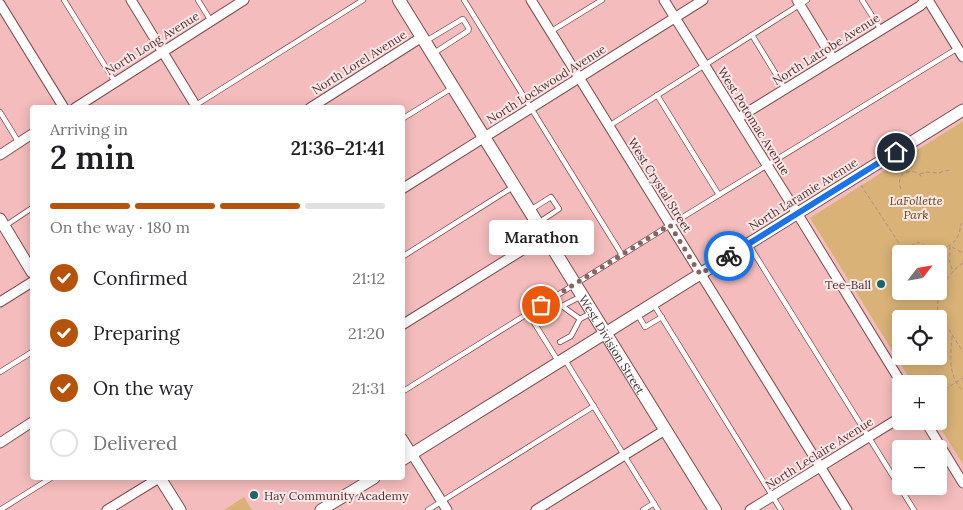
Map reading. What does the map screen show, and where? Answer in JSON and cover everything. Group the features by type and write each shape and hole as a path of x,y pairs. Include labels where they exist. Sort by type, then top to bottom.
{"main road":[{"name":"West Division Street","path":"399,0 715,510"}],"street":[{"path":"131,0 194,105"},
{"name":"North Long Avenue","path":"80,105 244,0"},
{"name":"West Crystal Street","path":"531,0 847,510"},
{"name":"West Potomac Avenue","path":"664,0 896,375"},
{"name":"North Lockwood Avenue","path":"405,187 703,0"},
{"path":"927,0 960,48"},
{"name":"North Latrobe Avenue","path":"738,118 927,0"},
{"path":"801,2 834,59"},
{"path":"0,4 62,105"},
{"name":"North Lorel Avenue","path":"315,105 423,39"},
{"name":"North Laramie Avenue","path":"407,457 963,110"},
{"path":"0,155 30,135"},
{"path":"1,225 30,269"},
{"path":"405,323 545,236"},
{"path":"0,302 30,283"},
{"path":"0,443 30,423"},
{"name":"North Leclaire Avenue","path":"750,510 892,423"},
{"path":"536,510 665,430"},
{"path":"931,430 963,483"},
{"path":"407,457 447,510"},
{"path":"107,510 157,480"},
{"path":"161,480 180,510"},
{"path":"321,510 371,480"}],"lane":[{"path":"64,0 115,82"},
{"path":"198,0 211,21"},
{"path":"198,105 363,0"},
{"path":"464,0 622,255"},
{"path":"862,0 881,30"},
{"path":"550,32 599,1"},
{"path":"609,126 801,2"},
{"path":"423,39 463,19 469,29 468,31 432,54"},
{"path":"752,35 785,89"},
{"path":"405,390 767,165 960,48"},
{"path":"405,117 453,87"},
{"path":"657,95 719,195"},
{"path":"0,112 19,143"},
{"path":"405,255 514,186"},
{"path":"529,211 551,197 559,209 537,223"},
{"path":"1,225 30,209"},
{"path":"748,244 914,510"},
{"path":"580,319 562,306 582,296"},
{"path":"653,304 781,510"},
{"path":"560,342 570,336 580,319 592,312"},
{"path":"528,313 594,406 658,510"},
{"path":"637,314 646,327 662,317"},
{"path":"0,372 30,353"},
{"path":"428,510 594,406"},
{"path":"0,510 48,480"},
{"path":"643,510 654,503"}],"path":[{"path":"897,162 905,174"},
{"path":"901,190 899,181 901,176 911,171 921,176 926,172 938,173 948,170"},
{"path":"861,185 900,245"},
{"path":"952,271 949,260 950,246 958,238 961,224"},
{"path":"950,246 963,253"},
{"path":"963,263 949,275 941,291 937,306 938,312 963,352"},
{"path":"936,300 938,304"},
{"path":"952,335 950,362 952,375 963,391"},
{"path":"947,388 963,378"}],"green space":[{"name":"LaFollette Park","path":"963,121 963,464 942,430 947,430 947,375 907,375 901,365 947,365 947,310 892,310 892,350 810,218"},
{"path":"244,497 252,510 224,510"}],"way so far":[{"path":"541,305 670,225 700,274 729,256"}],"place":[{"name":"Tee-Ball","path":"881,284"},
{"name":"Marathon","path":"541,305"},
{"name":"Hay Community Academy","path":"254,495"}],"route":[{"path":"729,256 896,152"}]}
